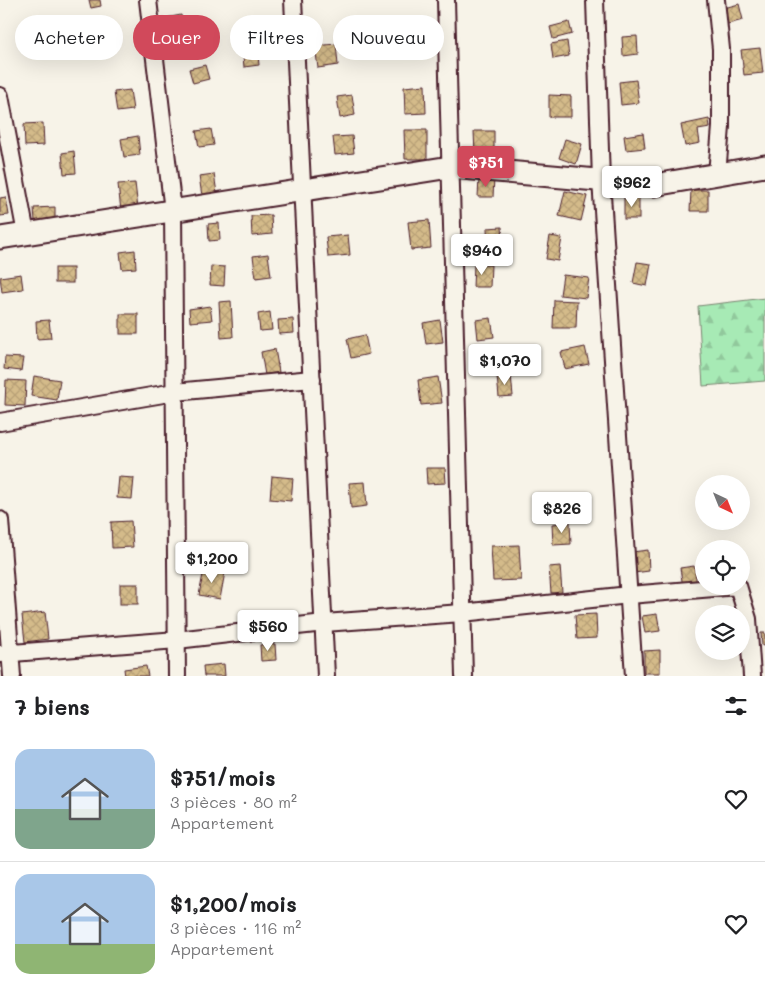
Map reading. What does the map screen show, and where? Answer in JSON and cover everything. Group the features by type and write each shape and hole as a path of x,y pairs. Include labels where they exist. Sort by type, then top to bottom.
{"street":[{"path":"148,0 173,211 177,676"},
{"path":"293,0 326,676"},
{"path":"446,0 464,676"},
{"path":"595,0 601,180 634,676"},
{"path":"716,0 721,49 721,127 717,174"},
{"path":"0,96 26,234"},
{"path":"0,238 450,167 654,185 765,166"},
{"path":"0,422 174,392 312,379"},
{"path":"0,520 5,654 12,676"},
{"path":"5,654 177,640 324,622 462,612 738,586 748,618 752,676"}],"green space":[{"path":"765,298 765,381 703,386 698,306"}],"building":[{"path":"89,0 100,0 101,6 91,8"},
{"path":"739,4 743,20 728,24 724,8"},
{"path":"569,22 572,34 553,39 550,27"},
{"path":"637,36 638,54 623,56 622,37"},
{"path":"567,41 569,56 553,59 551,44"},
{"path":"333,44 333,60 338,60 338,65 318,68 317,60 323,60 323,45"},
{"path":"760,48 763,73 744,75 741,50"},
{"path":"243,60 258,60 259,65 244,67"},
{"path":"205,65 209,79 193,83 189,69"},
{"path":"636,80 639,103 621,105 619,82"},
{"path":"425,85 426,113 405,114 404,87"},
{"path":"130,90 133,110 117,112 114,92"},
{"path":"352,95 355,115 340,118 337,97"},
{"path":"549,95 571,96 571,117 549,117"},
{"path":"709,119 710,128 698,130 700,143 685,146 681,125"},
{"path":"43,123 44,145 25,146 24,124"},
{"path":"211,129 214,145 199,147 196,131"},
{"path":"404,130 427,130 427,159 405,159"},
{"path":"474,131 494,131 494,154 475,155"},
{"path":"643,133 645,148 626,150 624,136"},
{"path":"138,136 140,155 124,157 121,139"},
{"path":"352,136 354,153 335,155 333,137"},
{"path":"565,139 582,144 576,164 559,158"},
{"path":"74,151 76,173 64,174 62,153"},
{"path":"214,174 217,193 202,196 199,176"},
{"path":"479,178 494,178 493,197 478,197"},
{"path":"135,183 138,209 121,211 118,184"},
{"path":"691,190 708,190 708,211 690,211"},
{"path":"565,191 587,196 581,221 559,216"},
{"path":"6,197 9,215 0,216 0,198"},
{"path":"624,198 639,198 639,219 624,219"},
{"path":"55,207 55,220 35,221 34,208"},
{"path":"271,215 272,234 252,236 251,216"},
{"path":"429,220 431,248 411,250 408,222"},
{"path":"219,223 220,240 209,241 208,224"},
{"path":"502,227 504,251 488,252 487,228"},
{"path":"348,235 350,255 328,257 326,237"},
{"path":"550,236 562,238 558,261 546,259"},
{"path":"135,250 136,268 122,269 120,252"},
{"path":"268,254 271,276 256,278 253,256"},
{"path":"637,262 651,264 647,286 633,283"},
{"path":"474,265 491,265 490,287 473,287"},
{"path":"211,266 225,267 224,286 210,285"},
{"path":"55,268 73,268 73,283 55,283"},
{"path":"21,274 23,289 2,292 0,277"},
{"path":"563,275 589,278 586,298 560,295"},
{"path":"554,300 577,301 576,328 553,328"},
{"path":"231,301 233,337 221,338 219,302"},
{"path":"210,306 212,320 190,322 189,309"},
{"path":"270,312 272,330 260,331 258,314"},
{"path":"120,314 138,314 138,334 120,334"},
{"path":"491,318 494,337 478,339 476,320"},
{"path":"293,319 294,333 279,334 278,320"},
{"path":"49,320 51,338 37,339 36,321"},
{"path":"440,320 443,342 426,344 423,323"},
{"path":"365,335 369,354 351,358 347,339"},
{"path":"585,347 589,364 565,369 561,352"},
{"path":"275,349 279,372 265,375 261,352"},
{"path":"5,357 23,358 21,371 4,369"},
{"path":"511,375 513,396 499,397 497,376"},
{"path":"34,376 60,380 57,400 31,396"},
{"path":"438,377 442,403 421,405 418,380"},
{"path":"6,380 26,381 25,406 5,405"},
{"path":"426,468 445,468 446,483 427,484"},
{"path":"272,476 293,478 291,501 270,499"},
{"path":"119,477 134,478 132,499 117,498"},
{"path":"365,482 367,506 351,508 349,483"},
{"path":"131,521 133,547 112,548 111,522"},
{"path":"570,522 571,544 553,545 552,524"},
{"path":"519,545 521,580 493,581 491,546"},
{"path":"648,550 649,571 634,573 632,552"},
{"path":"560,566 562,592 551,593 549,567"},
{"path":"694,566 695,585 683,587 680,568"},
{"path":"204,569 225,572 220,599 199,595"},
{"path":"120,584 138,584 138,604 120,604"},
{"path":"45,612 48,639 25,642 22,615"},
{"path":"596,614 597,638 577,639 575,615"},
{"path":"657,614 660,631 645,633 642,616"},
{"path":"761,633 765,633 765,645 762,646"},
{"path":"275,644 276,660 261,661 260,645"},
{"path":"660,650 660,673 644,673 644,651"},
{"path":"224,664 225,676 204,676 203,666"},
{"path":"146,666 148,676 125,676 124,669"}]}
